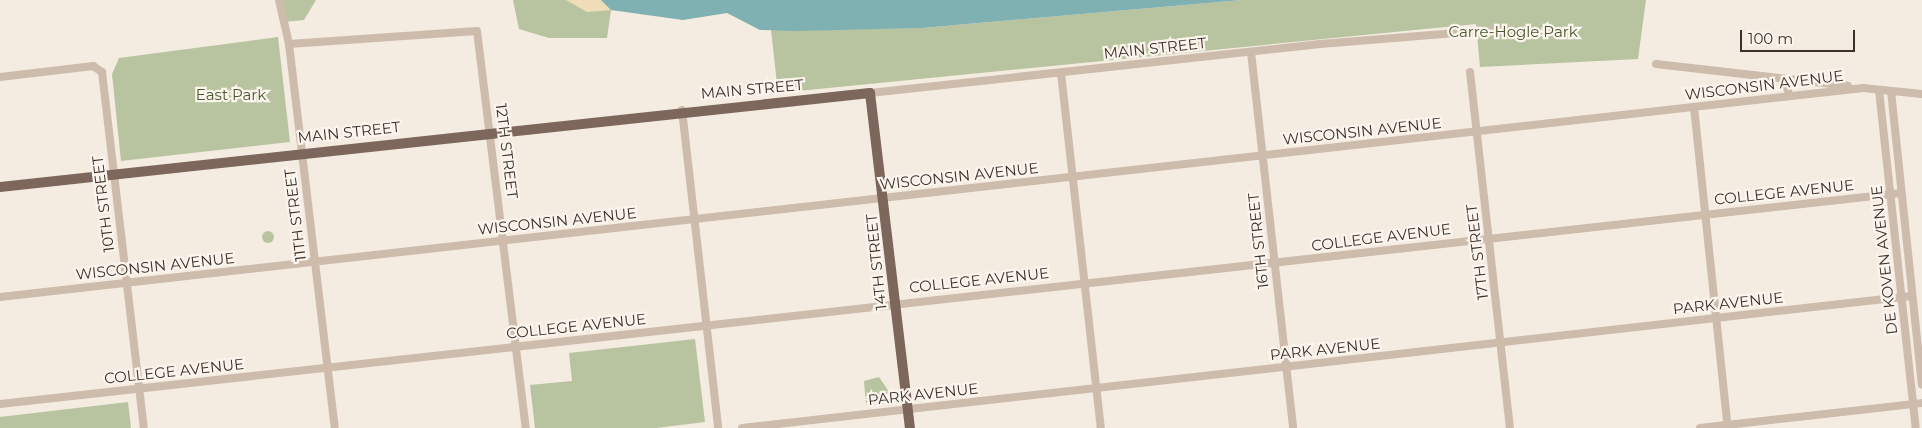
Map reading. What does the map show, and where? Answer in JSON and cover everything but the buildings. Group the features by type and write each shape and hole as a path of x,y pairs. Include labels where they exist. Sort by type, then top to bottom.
{"main road":[{"name":"MAIN STREET","path":"0,187 682,110 870,93"},
{"name":"14TH STREET","path":"870,93 910,428"}],"street":[{"name":"11TH STREET","path":"278,0 288,44 335,428"},
{"name":"12TH STREET","path":"288,44 476,28 505,241 526,428"},
{"name":"MAIN STREET","path":"870,93 1251,52 1508,29"},
{"name":"16TH STREET","path":"1251,52 1292,428"},
{"path":"1656,64 1863,88"},
{"name":"10TH STREET","path":"0,77 99,67 144,428"},
{"name":"17TH STREET","path":"1470,72 1510,428"},
{"path":"1060,73 1101,428"},
{"path":"1784,79 1790,96"},
{"name":"WISCONSIN AVENUE","path":"0,297 1863,88 1922,94"},
{"name":"DE KOVEN AVENUE","path":"1879,90 1916,428"},
{"name":"DE KOVEN AVENUE","path":"1890,91 1922,384"},
{"path":"1694,107 1728,426"},
{"path":"682,110 718,428"},
{"name":"COLLEGE AVENUE","path":"0,404 1085,282 1275,264 1901,193"},
{"name":"PARK AVENUE","path":"742,428 1912,296"},
{"path":"1700,428 1922,403"}],"green space":[{"path":"279,0 316,0 304,20 283,22"},
{"path":"513,0 601,0 611,10 607,38 549,38 519,29"},
{"name":"Carre-Hogle Park","path":"1242,0 1646,0 1638,59 1480,67 1476,24 778,93 771,30 922,28"},
{"name":"East Park","path":"278,37 290,142 121,161 112,74 119,58"},
{"path":"266,231 270,231 274,237 270,243 266,243 262,239 262,235"},
{"path":"695,339 705,422 656,428 535,428 530,385 572,381 569,353"},
{"path":"879,377 892,396 866,405 864,381"},
{"path":"128,402 131,428 0,428 0,417"}],"sand":[{"path":"566,0 601,0 611,10 587,12"}],"water":[{"path":"601,0 1242,0 922,28 796,31 760,30 727,13 683,20 611,10"}]}
